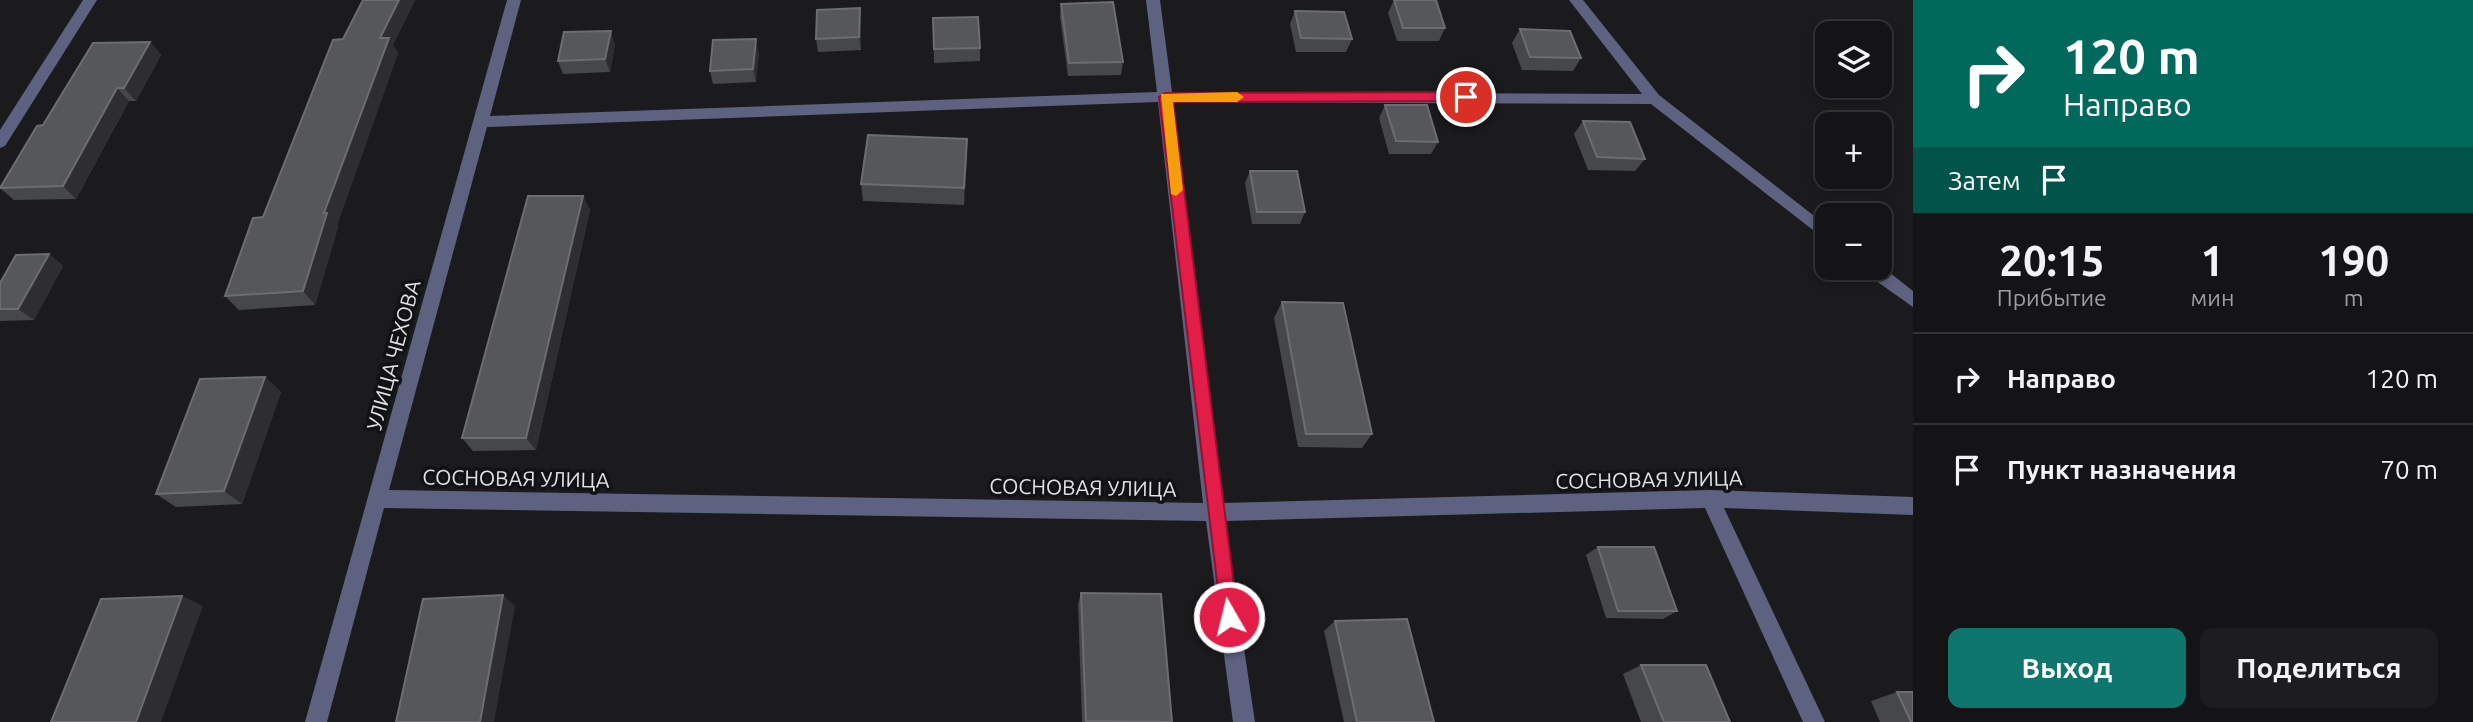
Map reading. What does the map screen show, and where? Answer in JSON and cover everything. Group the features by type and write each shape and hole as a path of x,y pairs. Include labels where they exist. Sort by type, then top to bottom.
{"street":[{"path":"0,142 90,0"},
{"name":"УЛИЦА ЧЕХОВА","path":"316,722 514,0"},
{"path":"1153,0 1214,512 1244,722"},
{"path":"1576,0 1654,99 1815,226"},
{"path":"481,122 1165,97 1654,99"},
{"path":"1887,280 1913,300"},
{"name":"СОСНОВАЯ УЛИЦА","path":"377,499 1214,512 1710,499 1913,506"},
{"path":"1710,499 1814,722"}],"building":[{"path":"363,0 399,0 380,38 389,38 324,213 327,213 303,291 225,296 253,218 263,217 333,40 343,39"},
{"path":"1394,0 1436,0 1445,28 1403,28"},
{"path":"1113,2 1123,62 1069,63 1061,4"},
{"path":"860,8 859,37 816,39 817,10"},
{"path":"1295,11 1344,12 1352,39 1301,38"},
{"path":"978,17 980,48 934,49 933,18"},
{"path":"1520,29 1570,31 1581,58 1530,57"},
{"path":"611,31 605,59 558,61 564,32"},
{"path":"756,39 753,69 710,71 713,40"},
{"path":"150,42 124,88 117,88 63,186 0,188 37,126 43,125 93,43"},
{"path":"1385,105 1427,105 1438,142 1396,141"},
{"path":"1583,121 1630,122 1645,159 1597,157"},
{"path":"868,135 967,139 964,188 861,184"},
{"path":"1250,171 1297,171 1305,212 1257,212"},
{"path":"528,196 583,196 526,438 462,438"},
{"path":"49,254 18,309 0,309 0,283 16,255"},
{"path":"1282,302 1343,303 1372,434 1306,434"},
{"path":"265,377 224,491 156,494 200,379"},
{"path":"1598,547 1654,547 1677,611 1618,611"},
{"path":"1081,593 1161,594 1172,722 1086,721"},
{"path":"503,595 480,722 396,722 423,599"},
{"path":"182,596 136,722 51,722 101,599"},
{"path":"1407,619 1434,722 1357,722 1335,621"},
{"path":"1641,665 1706,665 1730,722 1664,722"},
{"path":"1897,692 1913,692 1913,722 1911,722"}],"slow traffic":[{"path":"1176,190 1165,97 1237,97"}],"route":[{"path":"1229,617 1165,97 1466,97"}]}
